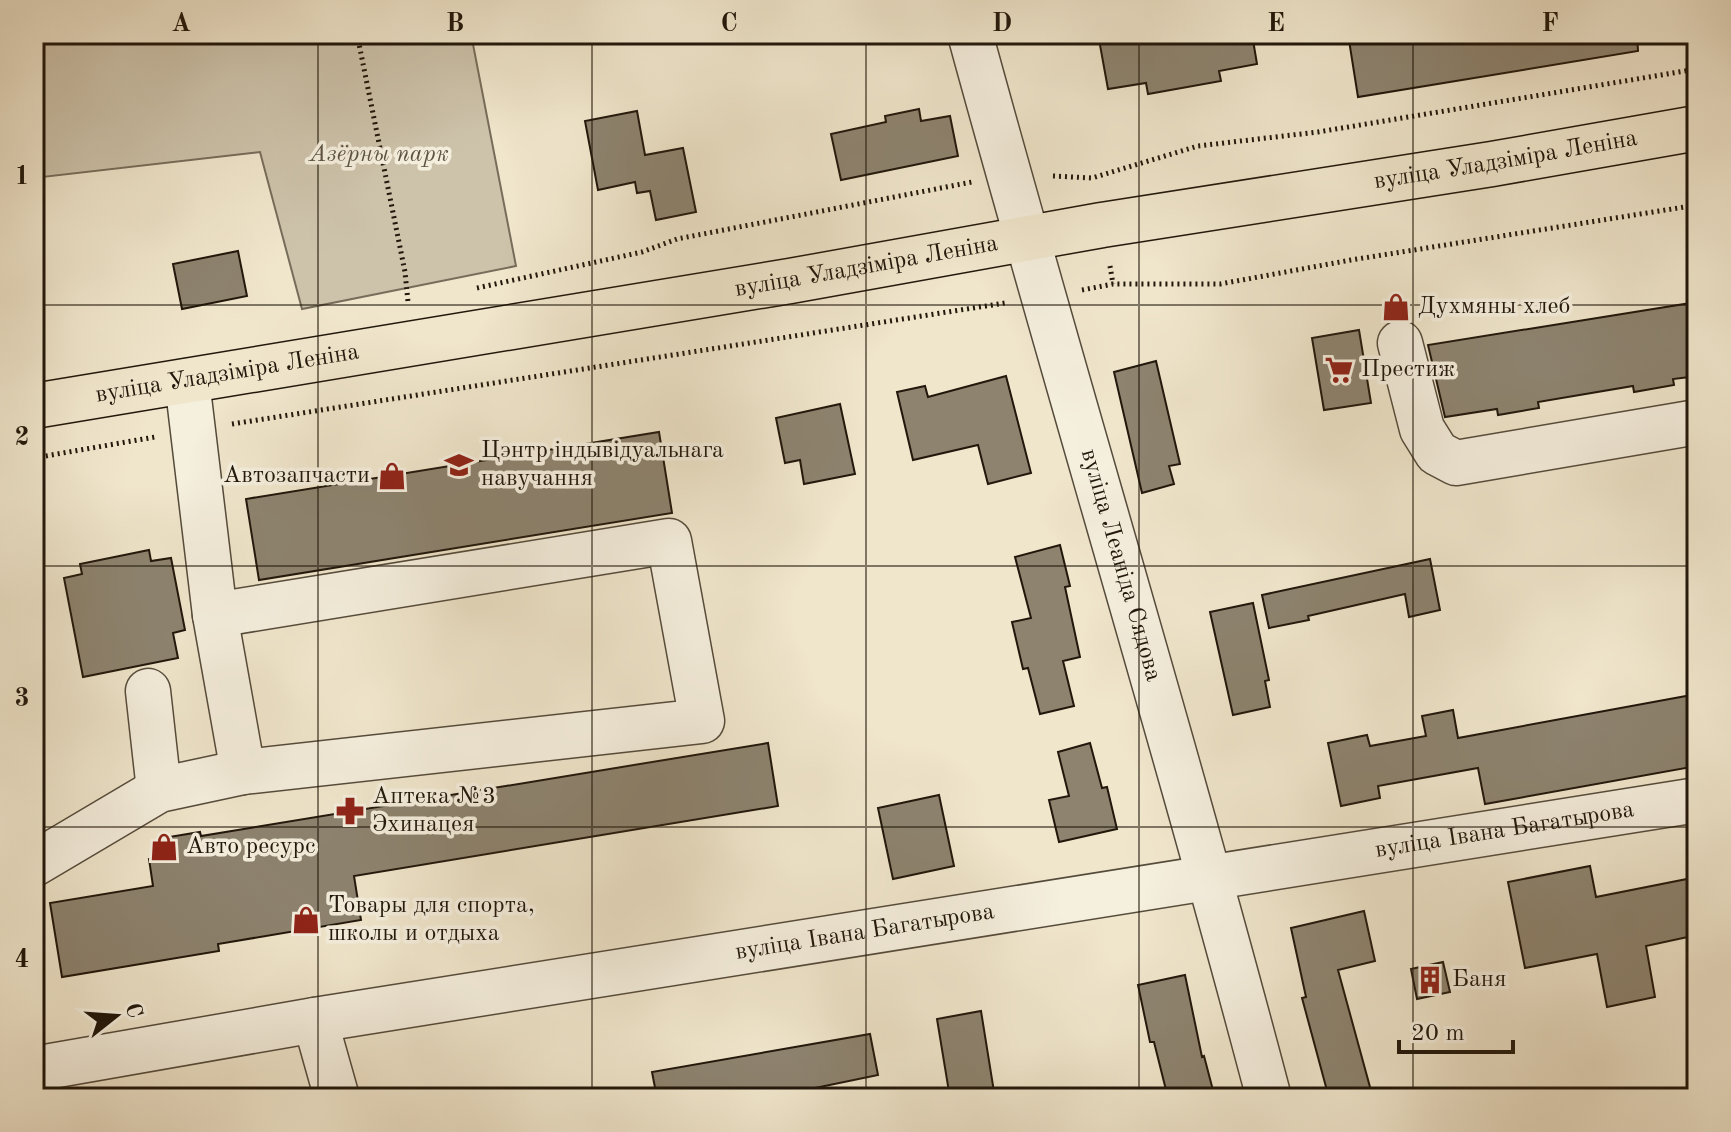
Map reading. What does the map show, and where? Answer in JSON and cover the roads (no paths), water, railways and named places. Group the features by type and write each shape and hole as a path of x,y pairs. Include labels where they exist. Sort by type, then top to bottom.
{"main road":[{"name":"вуліца Уладзіміра Леніна","path":"34,406 1697,128"}],"street":[{"name":"вуліца Леаніда Сядова","path":"970,34 1211,878 1269,1098"},
{"path":"1400,343 1422,429 1437,453 1456,463 1697,422"},
{"path":"187,381 215,615 243,772"},
{"path":"34,864 159,790 243,772 702,721 669,541 215,615"},
{"path":"148,691 159,790"},
{"name":"вуліца Івана Багатырова","path":"34,1069 315,1020 1697,800"},
{"path":"315,1020 337,1098"}],"place":[{"name":"Духмяны хлеб","path":"1396,307"},
{"name":"Престиж","path":"1339,370"},
{"name":"Цэнтр індывідуальнага навучання","path":"459,465"},
{"name":"Автозапчасти","path":"392,476"},
{"name":"Аптека №3 Эхинацея","path":"350,811"},
{"name":"Авто ресурс","path":"164,847"},
{"name":"Товары для спорта, школы и отдыха","path":"306,920"},
{"name":"Баня","path":"1430,980"}],"park label":[{"name":"Азёрны парк","path":"379,155"}]}
